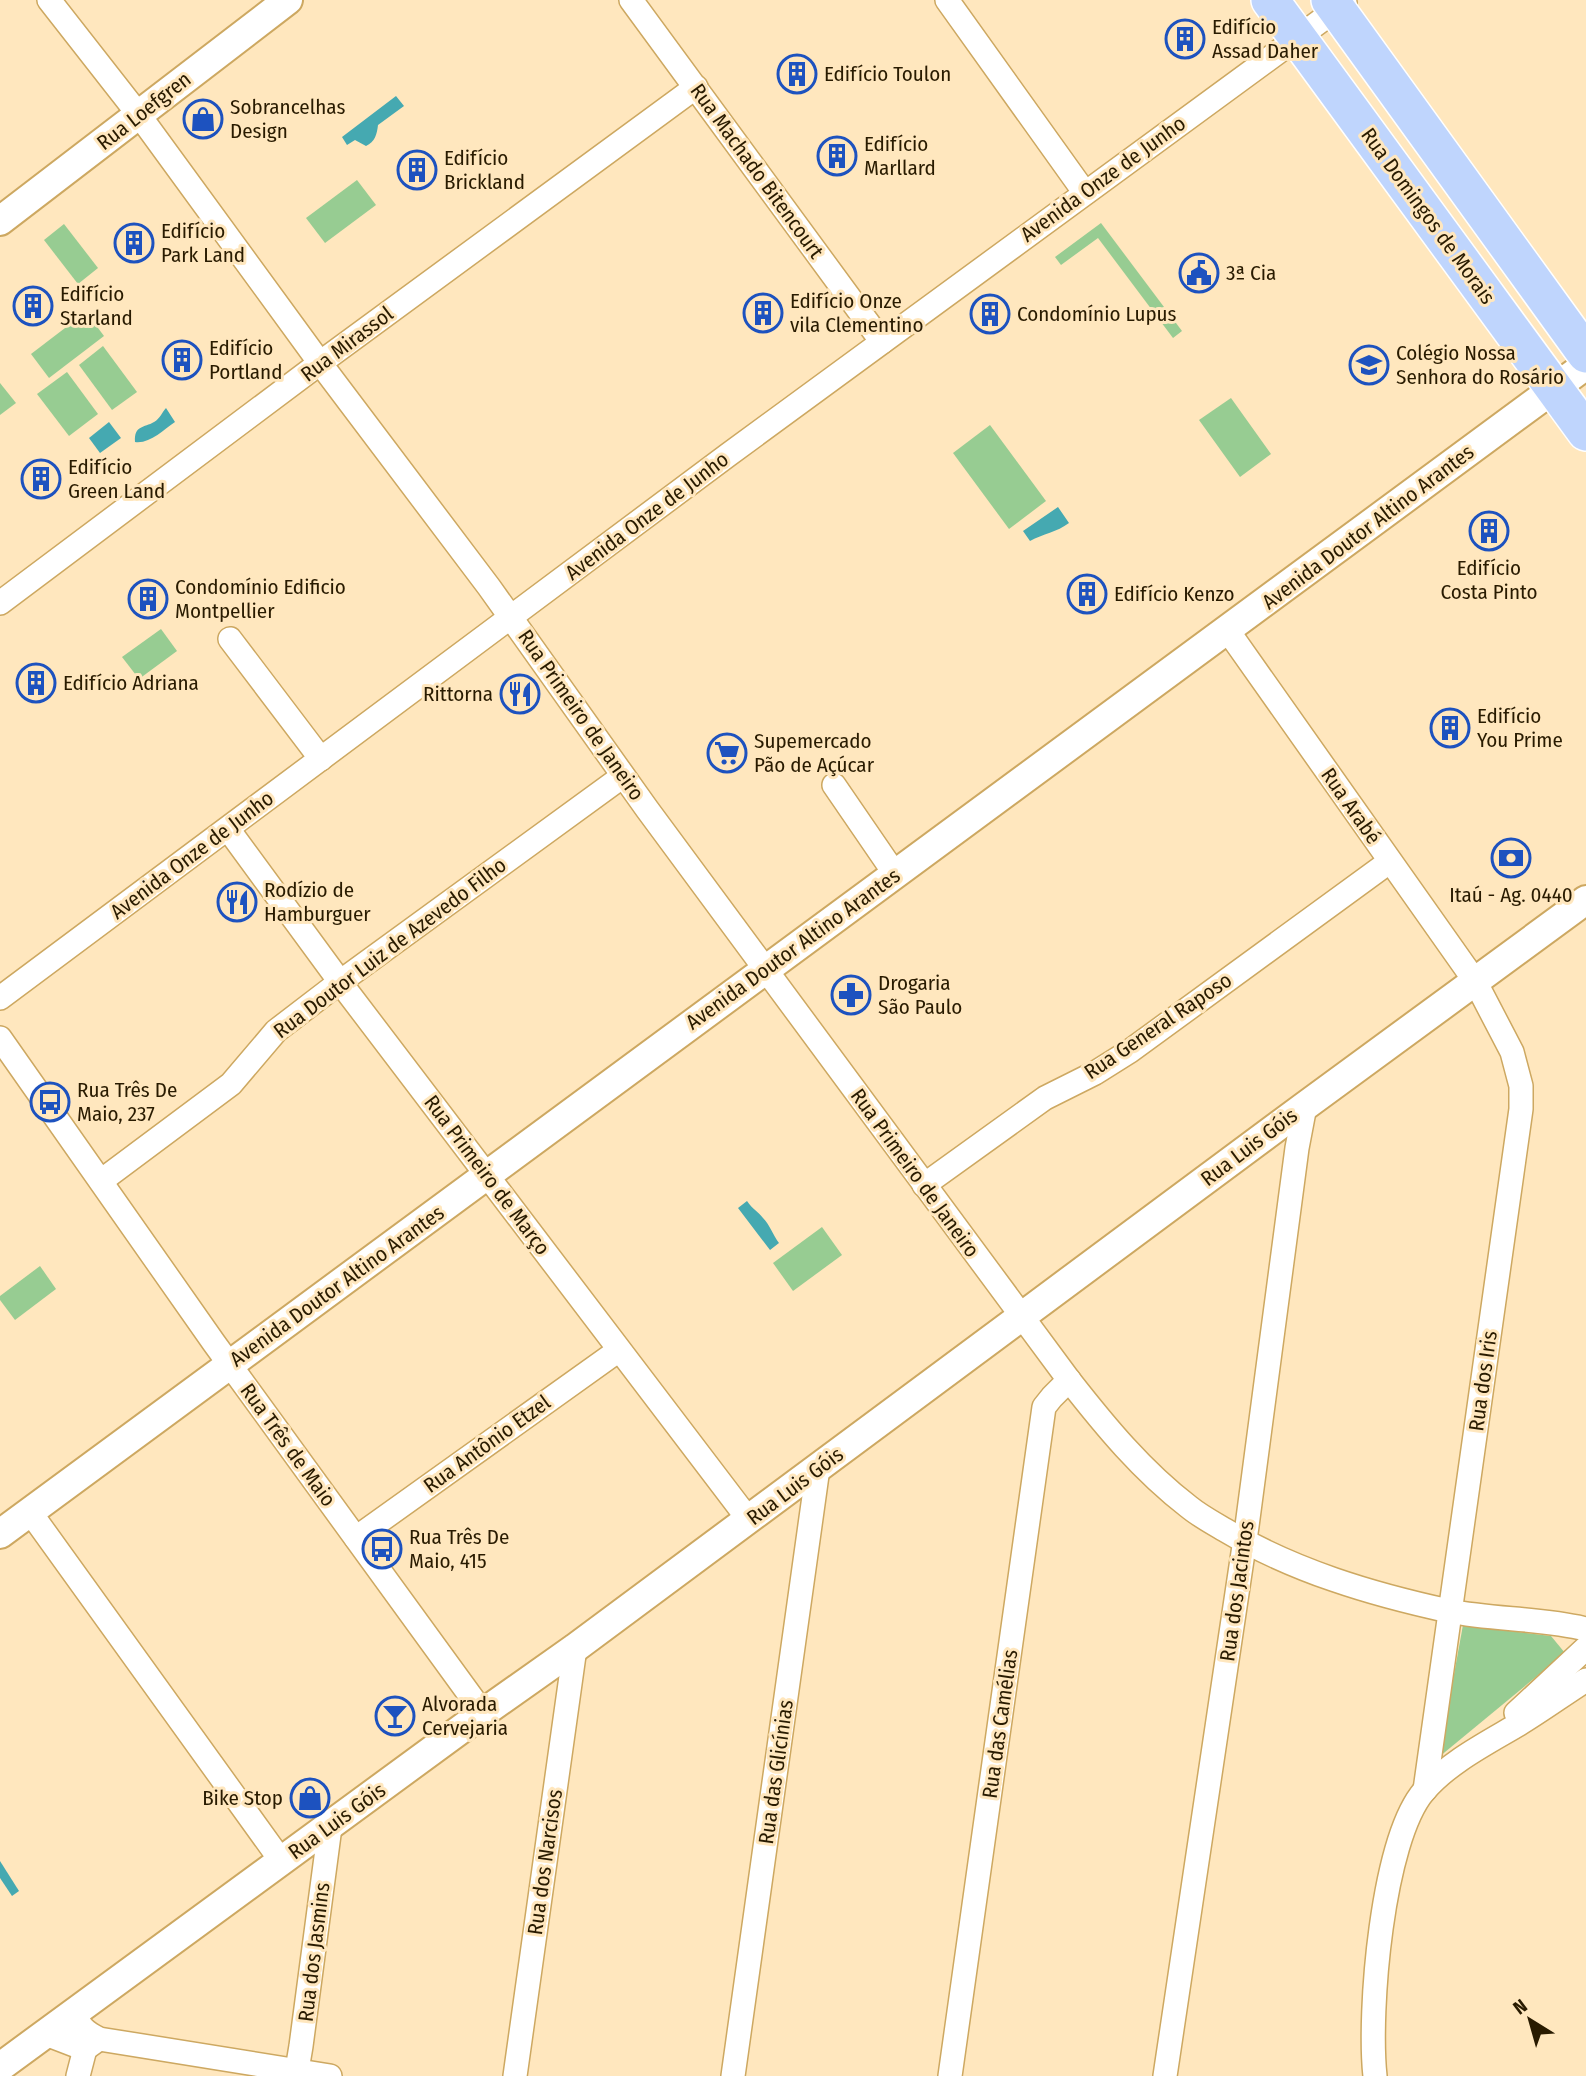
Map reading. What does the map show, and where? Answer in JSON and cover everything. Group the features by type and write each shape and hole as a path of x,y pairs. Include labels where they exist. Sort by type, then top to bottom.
{"main road":[{"name":"Rua Domingos de Morais","path":"1269,0 1586,432"},
{"path":"1338,3 1586,354"}],"street":[{"name":"Rua Primeiro de Janeiro","path":"49,0 139,115 320,363 511,617 623,776 1021,1316 1104,1425 1135,1459 1192,1510 1244,1541 1288,1563 1325,1577 1364,1590 1450,1611 1586,1629"},
{"name":"Rua Loefgren","path":"0,221 288,0"},
{"name":"Rua Machado Bitencourt","path":"631,0 882,342"},
{"path":"947,0 1085,193"},
{"name":"Avenida Onze de Junho","path":"0,999 511,617 1296,37 1338,3"},
{"name":"Rua Mirassol","path":"0,603 320,363 696,87"},
{"name":"Avenida Doutor Altino Arantes","path":"0,1534 1586,365"},
{"name":"Rua Arabé","path":"1228,631 1475,981"},
{"path":"230,639 321,760"},
{"name":"Rua Doutor Luiz de Azevedo Filho","path":"101,1181 231,1084 267,1040 340,982 623,776"},
{"path":"834,785 895,874"},
{"name":"Rua Primeiro de Março","path":"228,829 340,982 749,1520"},
{"name":"Rua General Raposo","path":"924,1185 1045,1098 1095,1073 1130,1051 1390,862"},
{"name":"Rua Luis Góis","path":"0,2067 749,1520 1586,900"},
{"name":"Rua dos Iris","path":"1424,1790 1521,1109 1521,1086 1512,1052 1475,981"},
{"name":"Rua Três de Maio","path":"0,1038 229,1365 483,1713"},
{"name":"Rua dos Jacintos","path":"1166,2076 1305,1106"},
{"name":"Rua Antônio Etzel","path":"356,1538 619,1350"},
{"name":"Rua das Camélias","path":"950,2076 1044,1407 1069,1380"},
{"name":"Rua das Glicínias","path":"733,2076 818,1468"},
{"path":"30,1512 282,1862"},
{"name":"Rua dos Narcisos","path":"515,2076 575,1648"},
{"path":"1480,1747 1586,1648"},
{"path":"1375,2076 1375,1995 1390,1876 1409,1814 1424,1790 1447,1771 1586,1680"},
{"name":"Rua dos Jasmins","path":"296,2073 330,1827"},
{"path":"75,2012 78,2023 92,2044"},
{"path":"46,2034 92,2044 330,2076"},
{"path":"78,2076 92,2044"}],"green space":[{"path":"357,180 376,205 325,243 306,218"},
{"path":"1101,223 1182,331 1173,338 1098,238 1061,265 1055,257"},
{"path":"64,224 98,268 78,284 44,240"},
{"path":"86,312 104,336 49,378 31,354"},
{"path":"103,346 137,392 112,410 79,365"},
{"path":"67,372 98,414 69,436 37,394"},
{"path":"0,383 16,403 0,415"},
{"path":"1231,398 1271,454 1240,477 1199,420"},
{"path":"990,425 1046,501 1009,529 953,453"},
{"path":"161,629 177,651 139,679 122,657"},
{"path":"822,1227 842,1255 793,1291 773,1263"},
{"path":"40,1266 56,1289 15,1320 0,1300 0,1296"},
{"path":"1463,1625 1551,1636 1565,1653 1439,1757"}],"water":[{"path":"396,96 404,106 378,125 372,142 366,146 355,140 347,145 342,137"},
{"path":"166,408 175,422 151,439 135,442 138,430 156,421"},
{"path":"109,422 121,438 100,453 89,438"},
{"path":"1058,507 1069,523 1030,541 1023,531"},
{"path":"747,1201 765,1221 779,1243 770,1250 738,1208"},
{"path":"0,1861 19,1891 12,1896 0,1878"}],"place":[{"name":"Edifício Assad Daher","path":"1185,39"},
{"name":"Edifício Toulon","path":"797,74"},
{"name":"Sobrancelhas Design","path":"203,119"},
{"name":"Edifício Marllard","path":"837,156"},
{"name":"Edifício Brickland","path":"417,170"},
{"name":"Edifício Park Land","path":"134,243"},
{"name":"3ª Cia","path":"1199,273"},
{"name":"Edifício Starland","path":"33,306"},
{"name":"Edifício Onze vila Clementino","path":"763,313"},
{"name":"Condomínio Lupus","path":"990,314"},
{"name":"Edifício Portland","path":"182,360"},
{"name":"Colégio Nossa Senhora do Rosário","path":"1369,365"},
{"name":"Edifício Green Land","path":"41,479"},
{"name":"Edifício Costa Pinto","path":"1489,531"},
{"name":"Edifício Kenzo","path":"1087,594"},
{"name":"Condomínio Edificio Montpellier","path":"148,599"},
{"name":"Edifício Adriana","path":"36,683"},
{"name":"Rittorna","path":"520,694"},
{"name":"Edifício You Prime","path":"1450,728"},
{"name":"Supemercado Pão de Açúcar","path":"727,753"},
{"name":"Itaú - Ag. 0440","path":"1511,858"},
{"name":"Rodízio de Hamburguer","path":"237,902"},
{"name":"Drogaria São Paulo","path":"851,995"},
{"name":"Rua Três De Maio, 237","path":"50,1102"},
{"name":"Rua Três De Maio, 415","path":"382,1549"},
{"name":"Alvorada Cervejaria","path":"395,1716"},
{"name":"Bike Stop","path":"310,1798"}]}
